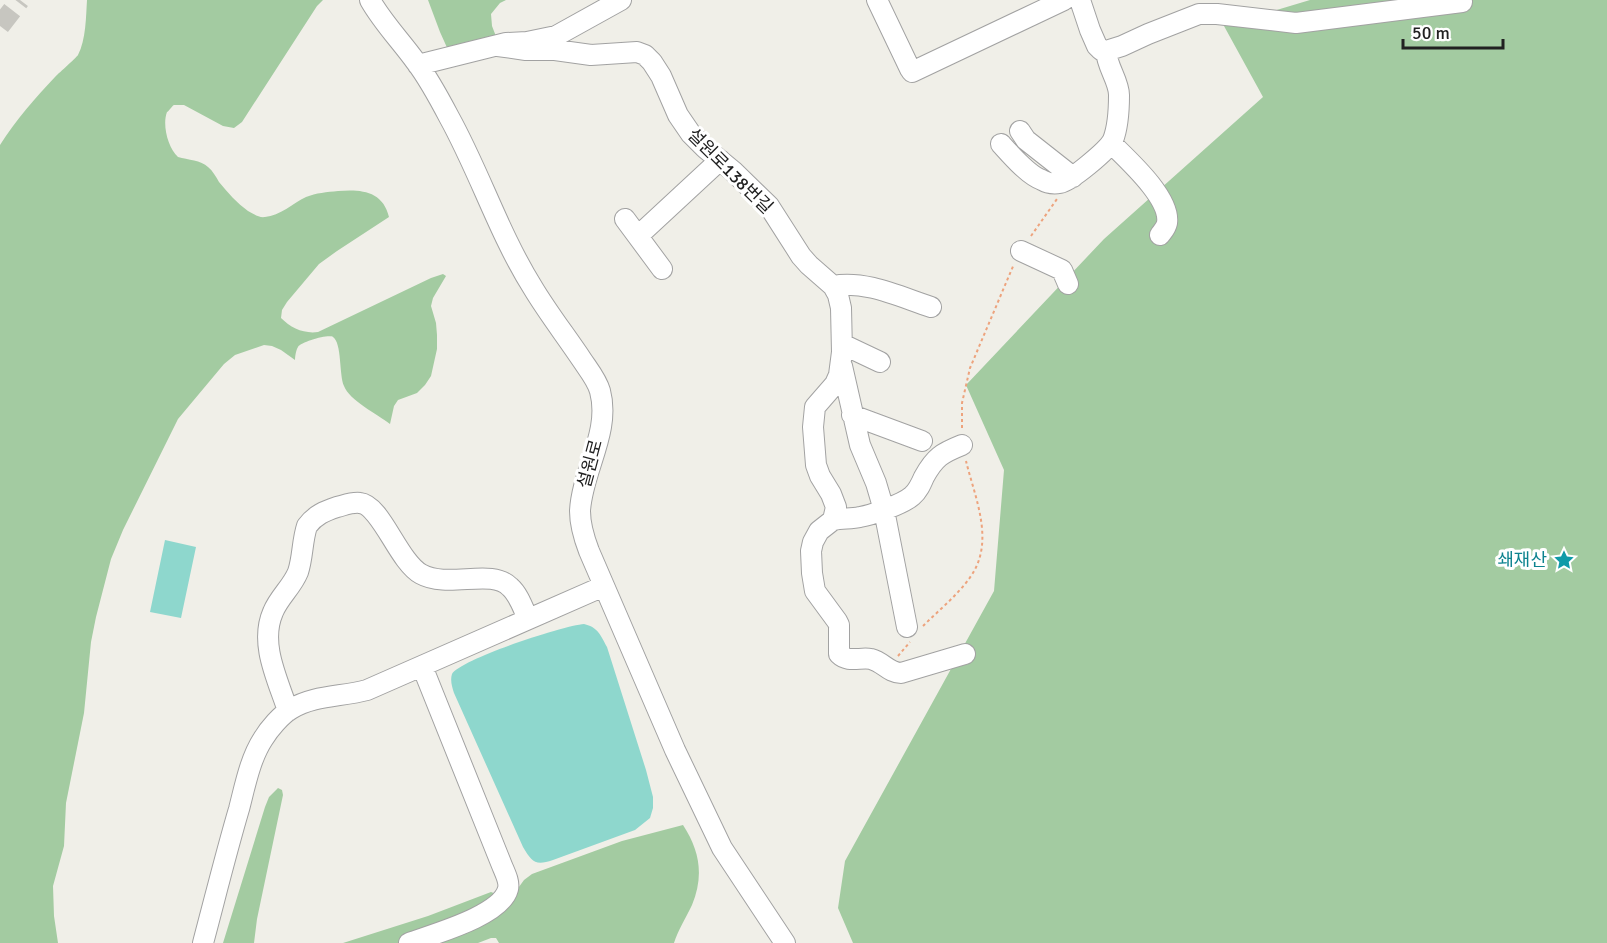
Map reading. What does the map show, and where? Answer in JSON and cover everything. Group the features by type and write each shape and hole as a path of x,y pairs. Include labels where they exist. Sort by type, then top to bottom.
{"street":[{"name":"설원로","path":"370,0 385,24 427,78 461,139 520,266 600,390 602,418 585,483 580,513 582,531 675,750 722,848 785,943"},
{"path":"418,65 506,43 527,42 556,36 621,0"},
{"path":"877,0 912,72 1064,0"},
{"path":"1080,0 1097,45 1101,50 1106,51 1199,14 1296,23 1462,2"},
{"name":"설원로138번길","path":"498,45 526,50 555,50 591,55 637,52 645,55 661,76 678,115 691,134 769,206 801,256 809,266 833,286"},
{"path":"1001,144 1034,176 1042,181 1053,183 1060,183 1072,177 1109,147 1118,118 1119,88 1107,60 1106,51"},
{"path":"1020,131 1026,140 1072,177"},
{"path":"1111,143 1154,189 1167,216 1167,224 1160,235"},
{"path":"638,236 720,160"},
{"path":"625,219 662,269"},
{"path":"1021,250 1062,270 1068,284"},
{"path":"833,520 836,507 816,465 813,416 815,407 835,384 839,375 841,308 833,286 861,285 931,307"},
{"path":"841,353 880,362"},
{"path":"841,353 852,415 860,446 876,483 884,510 913,632"},
{"path":"852,415 922,441"},
{"path":"963,445 944,452 937,458 911,498 863,517 843,517 833,520 819,531 811,551 815,591 837,621 840,631 841,657 872,659 887,669 901,674 965,654"},
{"path":"288,711 269,652 269,624 279,601 294,581 300,565 307,526 311,520 327,511 351,503 368,505 375,511 401,554 419,573 438,580 499,580 512,588 528,619"},
{"path":"203,943 253,760 263,738 288,711 314,699 367,690 604,586"},
{"path":"409,943 491,910 505,897 508,887 501,863 422,666"}],"path":[{"path":"887,669 913,632 954,595 971,576 980,559 983,530 963,445 962,402 970,368 1016,258 1072,177"}],"green space":[{"path":"87,0 323,0 242,122 234,128 223,126 184,105 174,105 167,112 165,123 171,148 178,157 205,165 236,201 257,216 271,216 306,197 326,192 363,191 382,202 389,217 319,264 287,302 282,310 281,318 298,330 318,332 431,278 443,274 446,276 431,306 436,323 437,349 431,376 417,393 398,400 394,406 390,424 357,402 347,391 342,381 338,346 336,340 330,336 300,345 295,360 281,350 264,345 235,355 224,364 178,419 123,530 111,559 96,617 91,642 84,713 66,803 64,846 53,886 58,943 0,943 0,145 33,101 78,55 84,35"},
{"path":"428,0 506,0 500,3 491,14 492,26 497,39 449,52"},
{"path":"1310,0 1607,0 1607,943 853,943 838,908 845,861 994,591 1004,470 966,385 1104,239 1263,97 1224,26"},
{"path":"278,788 282,790 283,795 254,943 223,943 265,807 269,797"},
{"path":"683,825 693,844 699,874 696,894 674,943 499,943 496,938 491,938 478,943 425,943 511,898 524,880 532,874 622,841"},
{"path":"491,892 496,894 465,918 398,943 343,943 428,916"}],"shaded area":[{"path":"165,540 196,547 181,618 150,612"},
{"path":"584,624 596,630 607,647 646,770 653,797 653,808 650,818 635,830 542,863 532,859 523,847 454,693 451,676 459,668 493,652 536,636"}],"tunnel":[{"path":"0,26 20,0"}],"place":[{"name":"쇄재산","path":"1564,560"}]}
